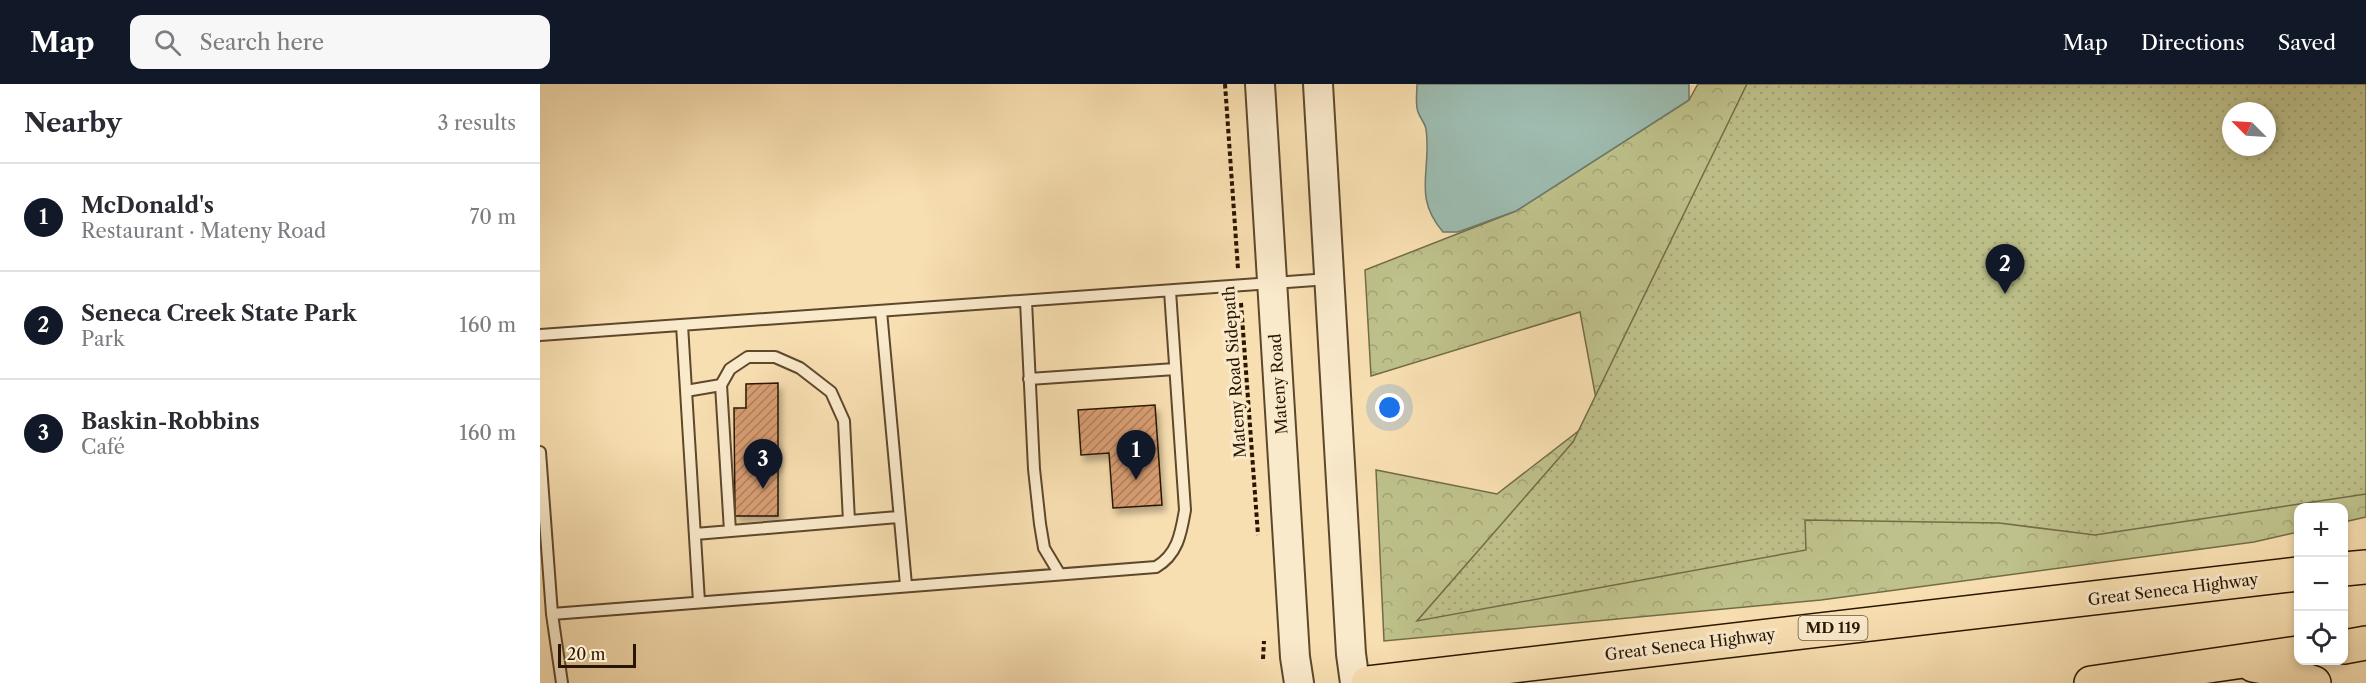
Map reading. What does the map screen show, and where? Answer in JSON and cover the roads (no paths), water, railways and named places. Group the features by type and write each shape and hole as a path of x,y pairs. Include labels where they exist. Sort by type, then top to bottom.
{"main road":[{"path":"2348,569 2366,567"},
{"name":"Great Seneca Highway","path":"1368,683 2294,574"},
{"path":"2348,646 2366,643"},
{"path":"2091,683 2294,654"},
{"path":"2237,663 2274,669 2314,683"}],"street":[{"name":"Mateny Road","path":"1260,84 1295,657 1299,683"},
{"path":"1318,84 1351,654 1355,683"}],"lane":[{"path":"540,335 1272,285 1330,279"},
{"path":"540,610 699,602 1156,567 1167,561 1180,540 1185,510 1170,291"},
{"path":"1026,301 1034,469 1040,524 1044,548 1059,573"},
{"path":"881,311 906,585"},
{"path":"682,325 699,602"},
{"path":"730,531 721,385 730,369 748,357 775,357 800,368 831,392 844,422 849,521"},
{"path":"1029,379 1175,369"},
{"path":"686,391 721,385"},
{"path":"540,452 552,611 562,683"},
{"path":"695,534 898,517"}],"place":[{"name":"Seneca Creek State Park","path":"2005,294"},
{"name":"McDonald's","path":"1136,480"},
{"name":"Baskin-Robbins","path":"763,489"}]}
